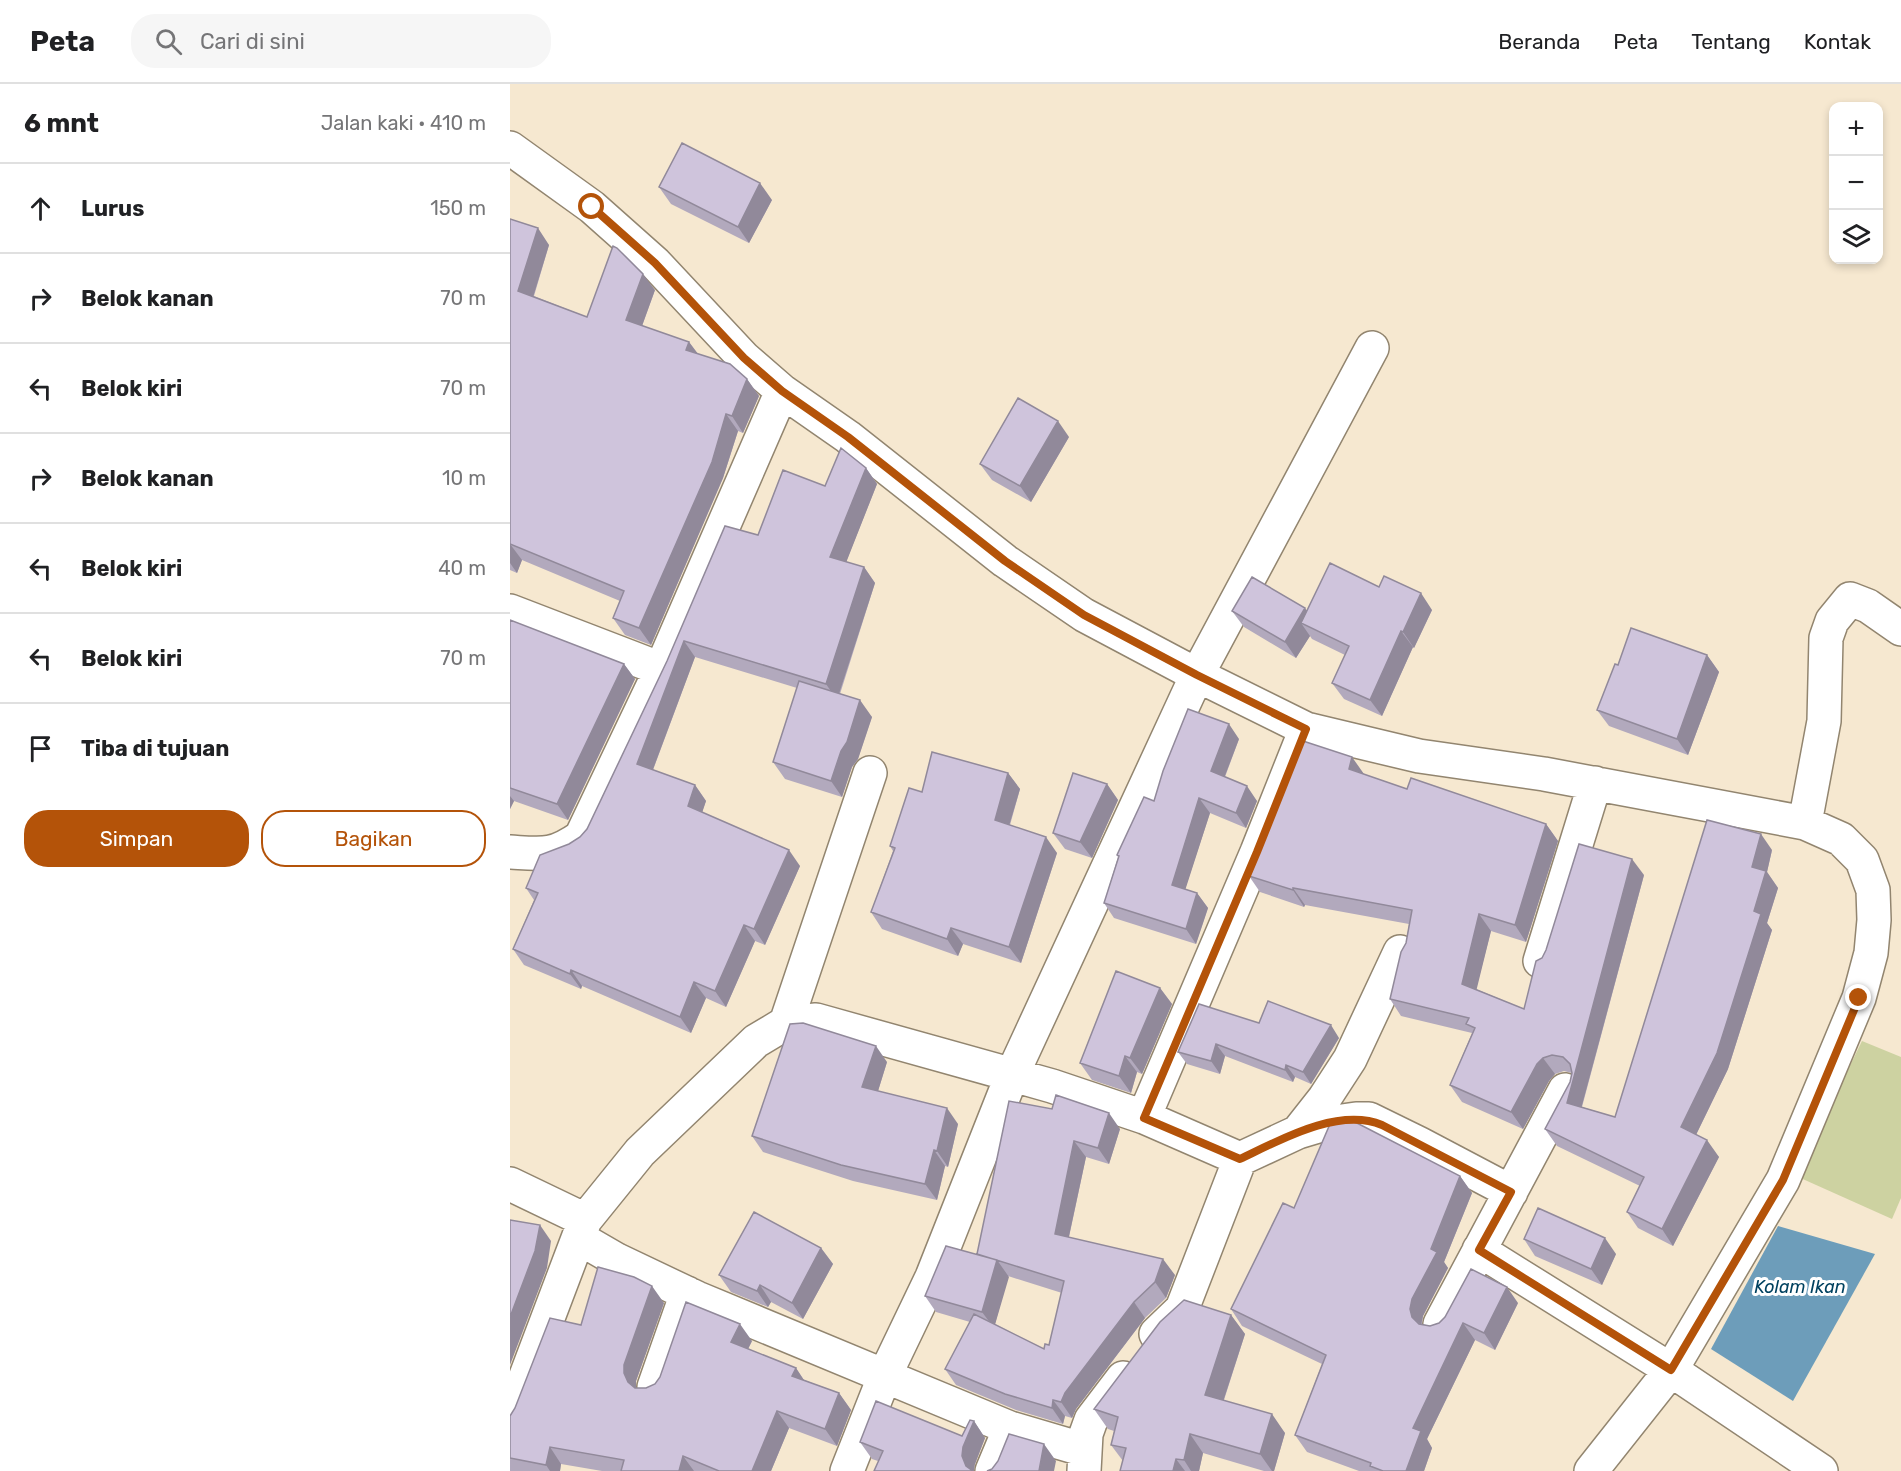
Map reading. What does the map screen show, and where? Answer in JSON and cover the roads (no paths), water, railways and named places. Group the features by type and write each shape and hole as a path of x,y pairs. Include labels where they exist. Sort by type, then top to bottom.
{"street":[{"path":"510,148 592,207 655,263 744,358 782,391 848,437 1005,561 1084,615 1197,675 1306,729 1419,756 1544,774 1805,823 1841,839 1862,860 1873,890 1874,920 1871,953 1859,998 1783,1180 1671,1370 1591,1471"},
{"path":"847,1471 885,1375 932,1277 1012,1075 1197,675 1372,348"},
{"path":"510,852 545,854 561,850 581,837 662,669 782,391"},
{"path":"1805,823 1824,721 1826,638 1832,621 1850,599 1868,606 1901,629"},
{"path":"510,611 662,669"},
{"path":"1144,1118 1257,852 1306,729"},
{"path":"786,1023 870,773"},
{"path":"1540,961 1595,783"},
{"path":"1298,1132 1324,1099 1350,1059 1400,952"},
{"path":"510,1418 582,1229 640,1152 756,1041 786,1023 816,1020 1012,1075 1144,1118 1240,1159"},
{"path":"1440,1324 1565,1090"},
{"path":"510,1184 582,1229 617,1260 687,1293 1085,1461 1086,1434 1091,1420 1160,1329 1182,1309 1240,1159 1298,1132 1328,1123 1369,1119 1511,1192"},
{"path":"1479,1250 1671,1370 1821,1471"},
{"path":"654,1387 687,1293"},
{"path":"992,1471 1010,1428"}],"water":[{"name":"Kolam Ikan","path":"1778,1226 1875,1254 1793,1401 1711,1349"}]}
